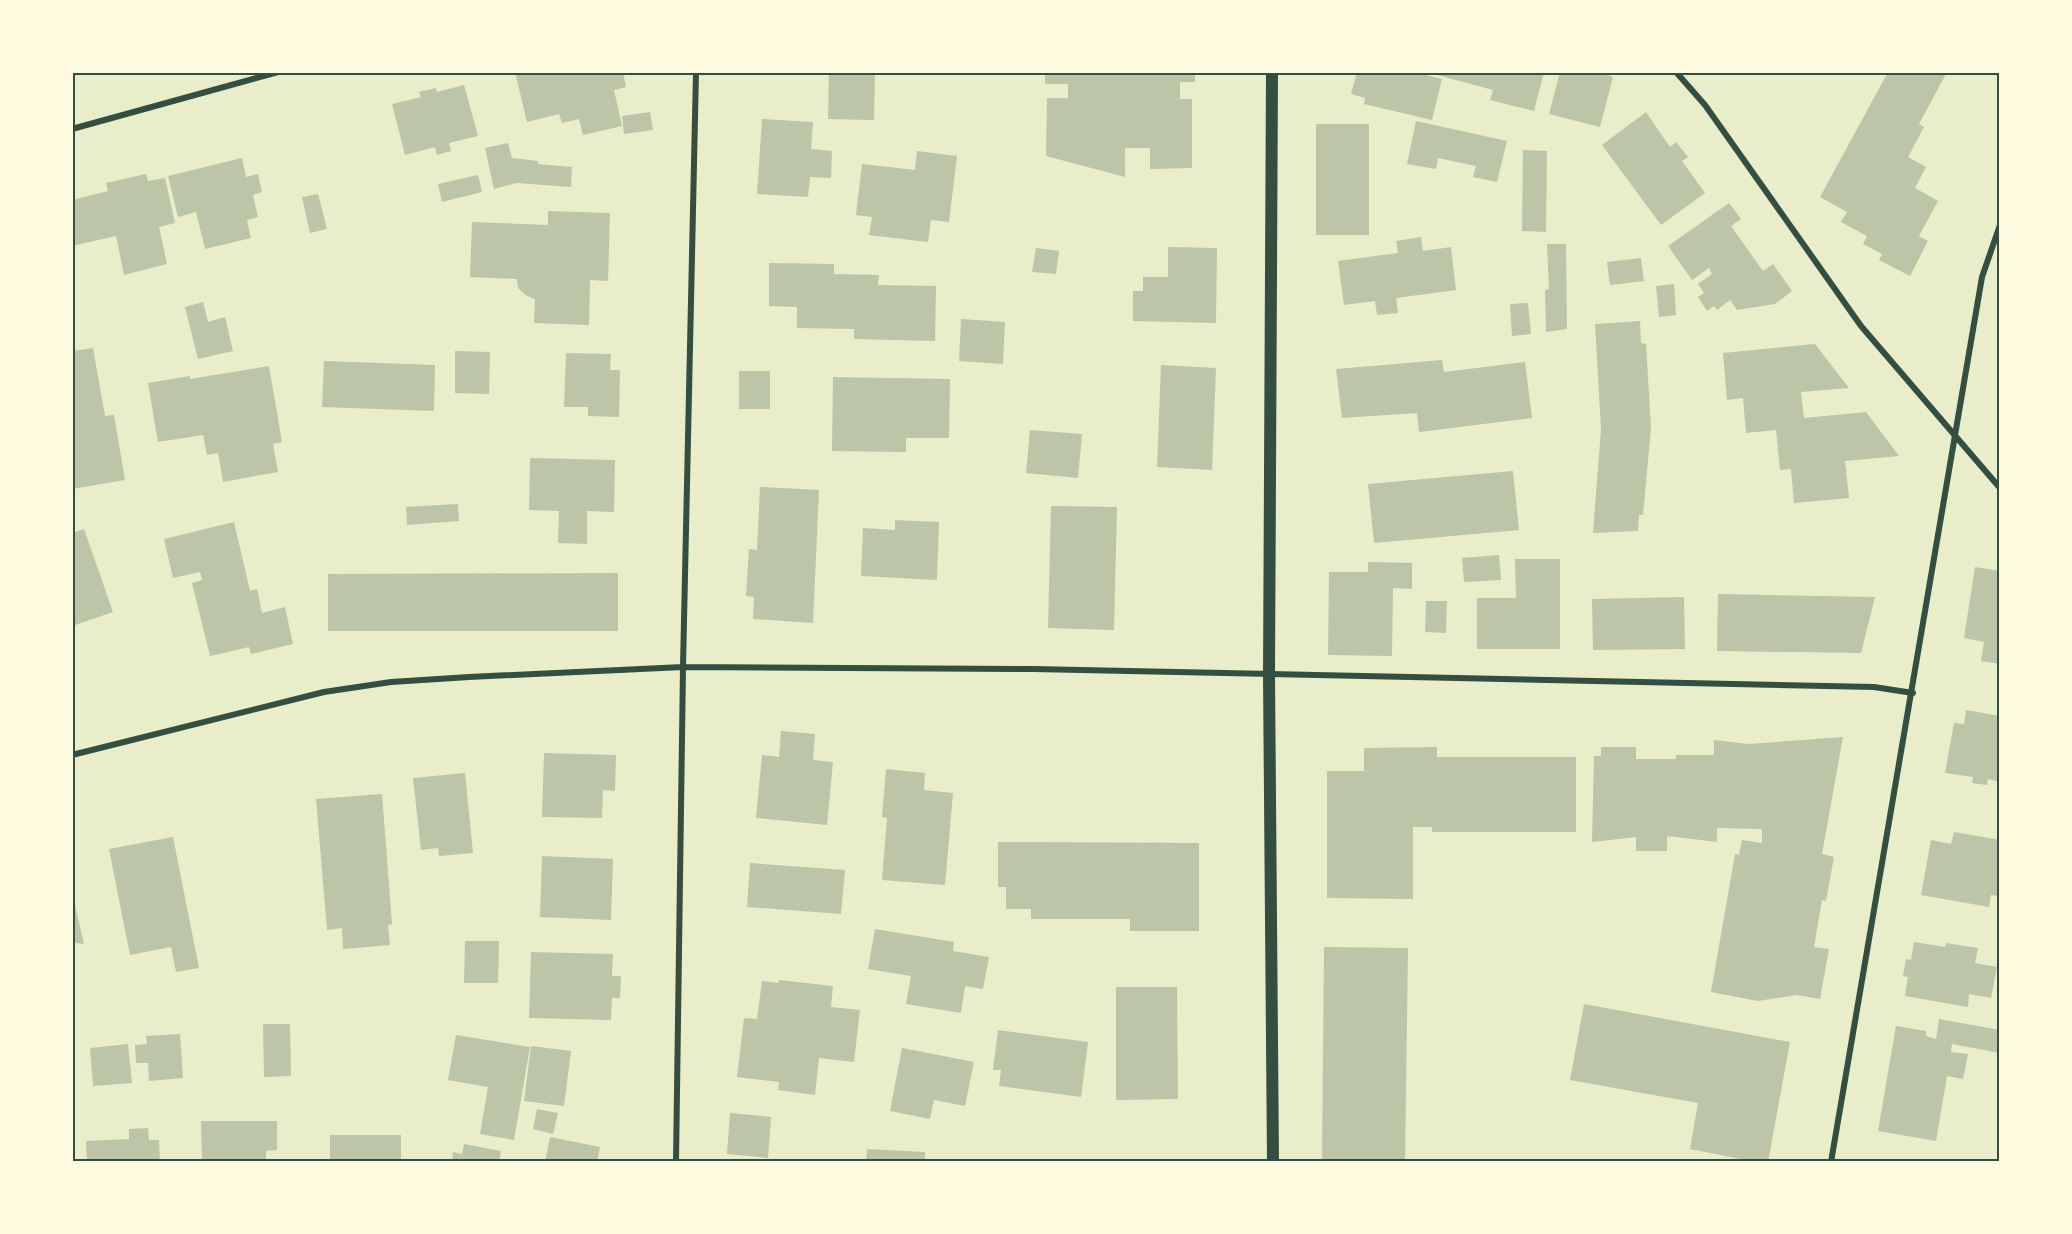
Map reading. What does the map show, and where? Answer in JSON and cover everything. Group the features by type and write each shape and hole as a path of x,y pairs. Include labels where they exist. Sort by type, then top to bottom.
{"main road":[{"path":"1272,72 1269,675 1273,1162"}],"street":[{"path":"72,129 278,72"},
{"path":"676,1162 683,667 696,72"},
{"path":"1676,72 1705,105 1861,326 2000,488"},
{"path":"1832,1162 1982,277 2000,225"},
{"path":"72,755 346,688 392,682 469,677 683,667 1033,669 1874,687 1913,693"}],"building":[{"path":"515,72 623,72 626,87 614,90 622,126 583,135 579,119 562,123 559,114 527,122"},
{"path":"829,72 875,72 874,120 828,119"},
{"path":"898,72 997,72 997,75 898,75"},
{"path":"1045,72 1195,72 1195,82 1180,82 1180,99 1192,99 1192,168 1150,169 1150,148 1125,148 1125,177 1046,156 1047,98 1068,98 1068,84 1045,84"},
{"path":"1357,72 1372,74 1372,72 1415,72 1442,79 1432,120 1364,104 1365,98 1351,94"},
{"path":"1426,72 1544,72 1534,111 1490,100 1493,90"},
{"path":"1560,72 1600,72 1613,77 1600,127 1549,114"},
{"path":"1888,72 1947,72 1919,124 1924,127 1908,157 1926,167 1915,188 1938,201 1919,236 1928,241 1910,276 1879,260 1882,254 1863,244 1867,236 1841,222 1847,212 1820,197"},
{"path":"464,85 478,136 449,143 451,151 437,155 435,147 405,155 392,104 421,97 419,92 436,88 437,92"},
{"path":"650,112 653,130 624,134 622,116"},
{"path":"1646,112 1670,147 1676,142 1688,157 1682,161 1705,193 1661,225 1602,145"},
{"path":"762,119 813,122 811,149 832,151 831,178 810,177 808,197 757,194"},
{"path":"1416,121 1507,141 1497,182 1473,177 1476,166 1438,158 1436,169 1407,164"},
{"path":"1316,124 1369,124 1369,235 1316,235"},
{"path":"508,143 512,158 538,161 538,164 572,167 571,187 517,183 494,189 485,148"},
{"path":"1523,150 1547,151 1546,232 1522,231"},
{"path":"917,151 957,156 949,222 931,220 928,242 869,235 872,217 856,215 862,164 915,170"},
{"path":"242,158 246,177 258,174 262,192 253,195 258,217 247,220 251,238 205,249 196,212 178,217 168,176"},
{"path":"146,174 148,181 165,178 175,223 159,227 167,264 124,275 116,236 72,246 72,200 108,191 106,183"},
{"path":"478,175 482,192 442,202 438,184"},
{"path":"318,194 327,229 310,233 302,197"},
{"path":"1729,203 1741,219 1731,226 1763,271 1773,264 1792,291 1775,304 1737,310 1730,300 1717,310 1714,306 1707,311 1698,297 1704,293 1698,284 1712,274 1709,268 1692,280 1668,246"},
{"path":"548,211 610,213 608,281 590,280 589,325 534,323 535,299 527,296 518,288 517,279 470,277 472,222 548,225"},
{"path":"1421,237 1423,251 1451,247 1456,290 1396,298 1398,313 1377,315 1375,301 1344,305 1338,261 1398,253 1396,241"},
{"path":"1547,244 1566,244 1567,329 1546,332 1545,290 1549,289"},
{"path":"1168,247 1217,248 1216,323 1133,321 1133,291 1143,291 1143,277 1168,277"},
{"path":"1036,248 1059,251 1056,274 1032,272"},
{"path":"1641,258 1644,281 1610,285 1607,262"},
{"path":"769,263 834,264 834,274 879,275 878,285 936,286 935,341 854,339 854,329 797,328 797,307 769,306"},
{"path":"1674,284 1676,315 1659,317 1656,286"},
{"path":"203,302 208,322 225,317 233,351 198,359 185,307"},
{"path":"1528,303 1531,334 1512,336 1510,304"},
{"path":"961,319 1005,322 1003,364 959,361"},
{"path":"1640,321 1641,343 1646,344 1651,428 1643,515 1639,515 1638,531 1593,533 1601,429 1595,324"},
{"path":"1815,344 1849,388 1801,392 1804,418 1866,412 1899,456 1845,461 1849,498 1794,503 1791,469 1780,470 1776,430 1746,433 1743,398 1727,400 1723,353"},
{"path":"93,348 105,416 114,415 125,480 72,489 72,351"},
{"path":"455,351 490,352 489,394 455,393"},
{"path":"566,353 611,354 610,370 620,370 619,417 588,416 588,407 564,407"},
{"path":"1442,360 1444,372 1525,362 1532,418 1419,432 1417,413 1342,418 1336,369"},
{"path":"324,361 435,365 434,411 322,407"},
{"path":"1161,365 1216,368 1212,470 1157,467"},
{"path":"269,366 282,442 273,444 278,472 223,482 218,453 207,455 203,435 158,442 148,383 190,376 190,379"},
{"path":"739,371 770,371 770,409 739,409"},
{"path":"833,377 950,379 949,438 906,438 906,452 832,451"},
{"path":"1030,430 1082,434 1078,478 1026,473"},
{"path":"530,458 615,460 614,512 587,511 587,544 558,543 559,511 529,510"},
{"path":"1513,471 1519,530 1374,543 1368,484"},
{"path":"760,487 819,490 813,623 753,619 754,597 746,596 749,549 757,550"},
{"path":"458,504 459,521 407,525 406,507"},
{"path":"1051,506 1117,507 1114,630 1048,628"},
{"path":"895,520 939,522 937,580 861,576 863,528 895,530"},
{"path":"234,522 250,591 257,589 262,613 285,607 293,644 251,654 249,647 210,656 192,583 202,580 200,572 173,578 164,539"},
{"path":"84,529 113,612 72,626 72,533"},
{"path":"1499,555 1501,580 1464,582 1462,558"},
{"path":"1515,559 1560,559 1560,649 1477,649 1477,598 1516,598"},
{"path":"1368,562 1412,563 1412,589 1393,588 1392,656 1328,655 1329,572 1368,572"},
{"path":"1975,567 2000,571 2000,664 1981,661 1984,642 1964,638"},
{"path":"618,573 618,631 328,631 328,574"},
{"path":"1718,594 1875,597 1861,653 1717,651"},
{"path":"1684,597 1685,649 1593,650 1592,599"},
{"path":"1426,601 1447,601 1446,633 1425,632"},
{"path":"1966,710 2000,716 2000,782 1988,779 1987,785 1972,783 1973,777 1945,773 1954,723 1964,724"},
{"path":"781,731 815,734 813,760 833,762 827,825 756,818 762,755 779,757"},
{"path":"1843,737 1822,854 1834,857 1826,901 1822,900 1814,947 1829,949 1820,999 1797,995 1758,1001 1711,992 1735,854 1739,855 1742,840 1762,843 1762,829 1717,828 1717,842 1667,836 1667,851 1636,851 1636,837 1592,842 1594,756 1601,756 1601,747 1636,747 1636,759 1676,759 1676,755 1714,755 1714,740 1749,744"},
{"path":"1437,747 1437,757 1576,757 1576,832 1432,832 1432,827 1413,827 1413,899 1327,898 1327,771 1364,771 1364,748"},
{"path":"544,753 616,755 615,791 603,790 602,818 542,817"},
{"path":"886,769 925,773 924,790 953,793 945,885 882,880 887,818 882,817"},
{"path":"465,773 473,853 439,856 438,848 421,850 413,778"},
{"path":"382,794 392,924 388,925 390,945 343,949 342,928 327,930 316,799"},
{"path":"1954,832 2000,840 1997,865 2000,866 2000,896 1991,895 1989,907 1921,895 1931,840 1951,844"},
{"path":"173,837 199,968 176,972 171,947 130,955 109,849"},
{"path":"998,842 1199,843 1199,931 1130,931 1130,919 1031,919 1031,909 1006,909 1006,887 998,887"},
{"path":"542,856 613,859 611,920 540,917"},
{"path":"750,863 845,870 841,914 747,907"},
{"path":"73,897 84,944 72,942"},
{"path":"875,929 954,942 953,951 989,957 983,989 965,986 961,1013 906,1004 911,976 868,969"},
{"path":"465,941 499,941 498,983 464,983"},
{"path":"1914,942 1945,947 1946,943 1978,948 1975,963 1997,967 1991,998 1969,994 1968,1007 1905,996 1908,977 1903,976 1906,959 1911,960"},
{"path":"1324,947 1408,948 1405,1162 1322,1162"},
{"path":"531,952 613,954 612,976 621,976 620,998 612,998 611,1020 529,1018"},
{"path":"779,980 833,986 831,1007 860,1010 854,1062 819,1058 815,1095 778,1090 779,1082 737,1077 744,1018 757,1019 762,981 778,983"},
{"path":"1116,987 1177,987 1178,1099 1116,1100"},
{"path":"1584,1004 1790,1042 1768,1162 1756,1162 1690,1149 1698,1103 1570,1080"},
{"path":"1939,1019 2000,1030 2000,1053 1952,1044 1951,1052 1968,1054 1963,1079 1947,1076 1936,1141 1878,1131 1896,1026 1926,1031 1926,1036 1936,1039"},
{"path":"263,1024 290,1024 291,1076 264,1077"},
{"path":"998,1030 1088,1042 1081,1097 999,1086 1001,1070 993,1070"},
{"path":"180,1034 183,1078 149,1081 148,1063 136,1063 135,1045 147,1044 146,1036"},
{"path":"456,1035 530,1047 514,1140 480,1134 488,1087 448,1080"},
{"path":"128,1044 132,1083 93,1086 90,1048"},
{"path":"531,1046 571,1051 564,1106 524,1101"},
{"path":"902,1048 974,1062 965,1106 934,1100 930,1119 890,1111"},
{"path":"537,1109 558,1113 553,1134 533,1129"},
{"path":"730,1113 771,1117 768,1158 727,1154"},
{"path":"201,1121 277,1121 277,1150 266,1151 266,1162 202,1162"},
{"path":"148,1128 149,1140 159,1140 160,1162 87,1162 86,1141 129,1139 129,1129"},
{"path":"330,1135 401,1135 401,1162 330,1162"},
{"path":"550,1137 600,1147 597,1162 545,1162"},
{"path":"464,1144 501,1151 499,1162 452,1162 453,1152 462,1154"},
{"path":"867,1149 925,1152 925,1162 866,1162"}]}
